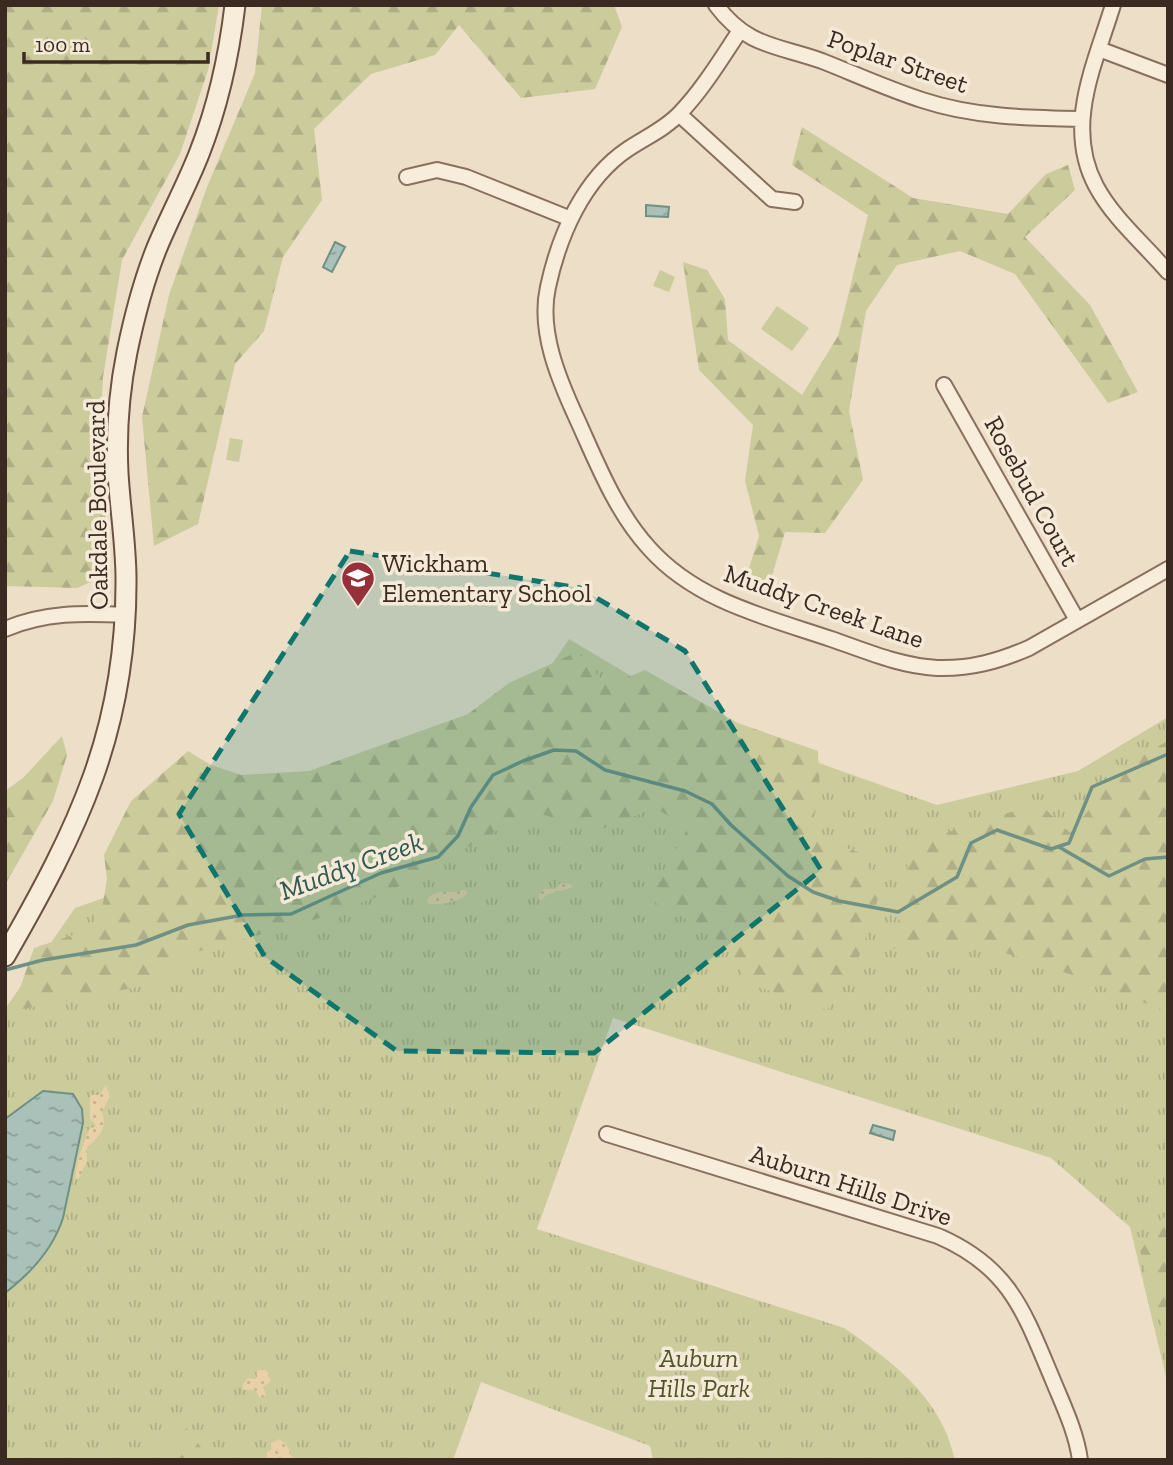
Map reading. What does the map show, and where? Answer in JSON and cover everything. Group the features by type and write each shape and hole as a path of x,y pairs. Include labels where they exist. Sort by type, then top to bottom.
{"main road":[{"name":"Oakdale Boulevard","path":"5,956 60,857 92,786 113,711 126,615 118,433 126,354 146,277 200,151 217,103 232,35 235,5"}],"street":[{"name":"Poplar Street","path":"716,5 739,32 769,46 817,60 934,104 989,115 1081,119"},
{"path":"1112,5 1087,84 1081,119 1085,155 1095,185 1116,215 1168,272"},
{"name":"Muddy Creek Lane","path":"739,32 679,114 627,149 604,169 583,196 571,219 547,289 547,325 564,390 620,508 648,547 691,584 733,606 896,662 915,666 961,667 986,664 1029,648 1168,569"},
{"path":"1099,49 1168,75"},
{"path":"679,114 772,199 795,202"},
{"path":"407,177 437,170 466,177 571,219"},
{"name":"Rosebud Court","path":"944,385 1077,620"},
{"path":"5,629 44,616 66,613 126,615"},
{"name":"Auburn Hills Drive","path":"607,1133 938,1236 966,1250 1002,1280 1023,1310 1073,1427 1080,1460"}],"highlighted area":[{"path":"350,551 580,588 685,651 821,870 594,1053 397,1051 265,957 179,814"}],"green space":[{"path":"5,5 219,5 208,70 180,154 122,260 103,377 99,457 111,573 77,588 5,586"},
{"path":"262,5 614,5 622,27 595,89 521,98 459,25 435,55 371,74 314,129 322,200 283,257 264,331 235,364 198,524 154,546 142,417 169,295 207,187 255,73"},
{"path":"802,127 913,198 1008,214 1046,174 1068,165 1075,190 1025,237 1090,305 1138,392 1108,403 1015,274 960,251 897,265 866,311 849,411 863,480 825,533 785,532 766,596 744,584 759,536 745,481 753,425 699,370 683,262 707,270 725,299 728,340 802,395 838,336 868,215 792,165"},
{"path":"660,270 675,277 669,292 653,286"},
{"path":"777,306 809,328 792,351 761,329"},
{"path":"230,438 243,440 239,462 226,460"},
{"name":"Auburn Hills Park","path":"569,639 715,726 937,805 1078,771 1168,717 1168,1385 1130,1227 1051,1158 613,1018 537,1229 844,1328 888,1360 925,1398 944,1428 955,1460 653,1460 650,1446 481,1382 453,1460 5,1460 5,1009 75,908 484,764"},
{"path":"577,652 607,686 645,670 738,723 818,751 820,794 809,835 861,853 881,889 861,953 827,1010 749,984 726,946 697,925 647,898 689,826 654,808 597,831 531,811 389,892 324,917 185,955 153,984 12,1011 34,948 88,930 102,909 107,879 104,855 131,801 188,751 211,765 241,775 309,771 468,714 509,683"},
{"path":"62,736 67,755 53,801 5,885 5,791 23,778"},
{"path":"1168,741 1168,1012 1075,976 966,940 890,949 909,883 905,846 1039,803 1070,833 1103,792 1138,757"},
{"path":"1168,1212 1168,1344 1140,1251"},
{"path":"187,1428 210,1460 167,1460 172,1438"}],"sand":[{"path":"563,883 572,885 571,888 548,894 540,901 539,895 544,889 556,889"},
{"path":"439,892 468,892 456,900 428,904 427,900"},
{"path":"106,1085 110,1096 102,1112 103,1127 99,1136 87,1147 87,1161 79,1178 75,1179 78,1159 89,1129 96,1126 90,1119 90,1097 99,1095"},
{"path":"257,1371 267,1371 271,1381 263,1387 266,1395 261,1399 255,1390 243,1390 243,1384 248,1378 256,1379"},
{"path":"279,1439 287,1445 293,1460 284,1460 280,1456 277,1460 267,1460 267,1452 272,1449 270,1444"}],"water":[{"path":"646,205 669,207 668,217 646,216"},
{"path":"335,242 345,247 332,272 323,267"},
{"path":"43,1091 73,1094 82,1109 83,1123 59,1229 40,1260 5,1293 5,1119"},
{"path":"873,1125 895,1131 893,1140 870,1133"}],"waterway":[{"name":"Muddy Creek","path":"5,970 43,960 136,945 188,925 243,915 291,914 381,873 438,857 458,836 471,807 493,775 554,750 576,751 605,770 685,791 712,804 731,825 788,876 813,892 839,901 898,912 957,877 971,843 997,830 1051,849 1069,843 1092,787 1168,754"},
{"path":"1059,847 1109,876 1145,859 1168,857"}],"place":[{"name":"Wickham Elementary School","path":"358,608"}]}
